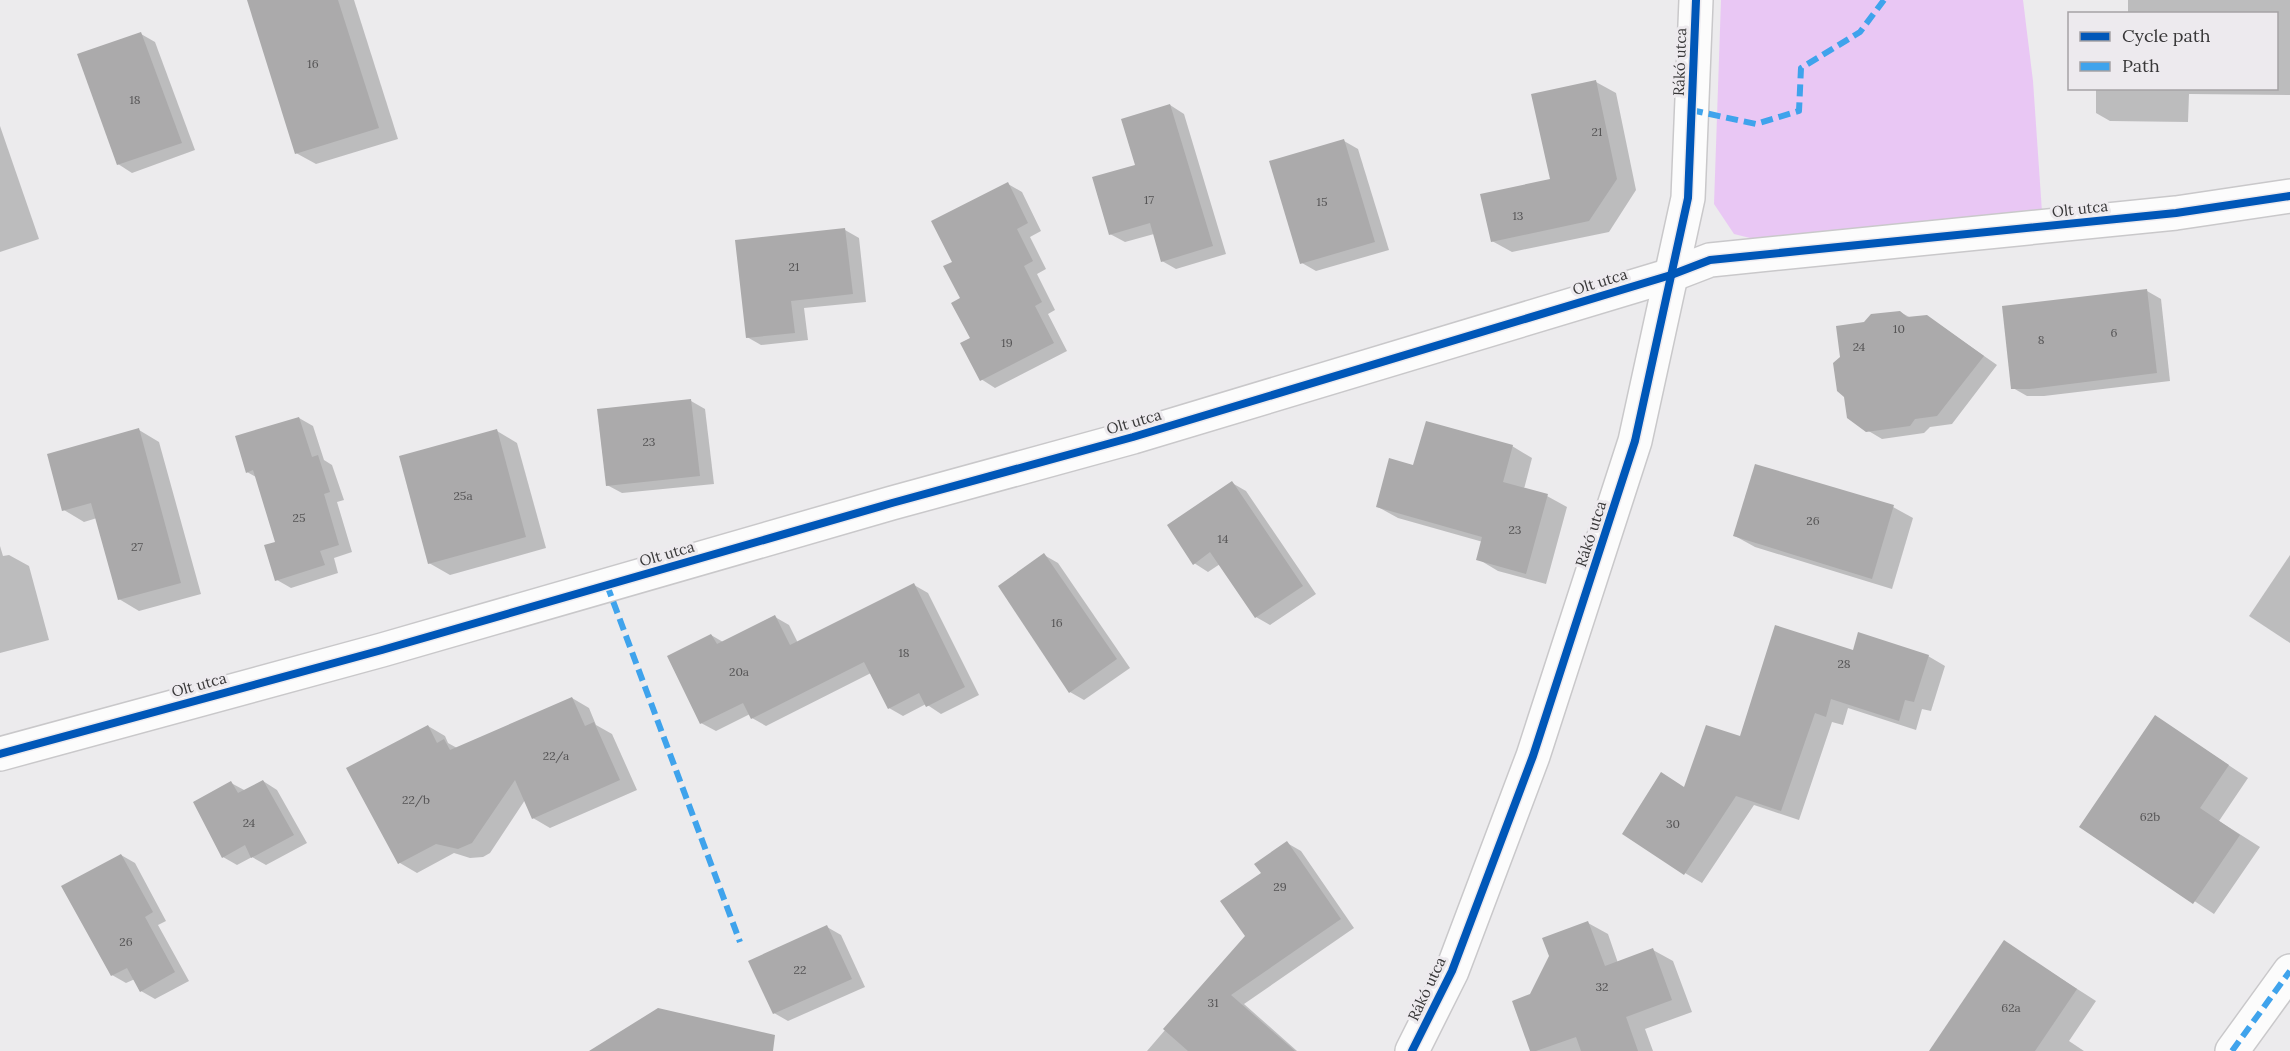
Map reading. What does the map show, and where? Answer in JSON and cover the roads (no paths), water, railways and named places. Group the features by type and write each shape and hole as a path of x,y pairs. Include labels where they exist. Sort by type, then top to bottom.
{"street":[{"name":"Rákó utca","path":"1412,1051 1452,971 1533,756 1635,441 1688,198 1696,0"},
{"name":"Olt utca","path":"0,754 382,650 892,503 1122,440 1671,275 1710,260 2176,213 2290,196"},
{"path":"2232,1051 2290,971"}]}
